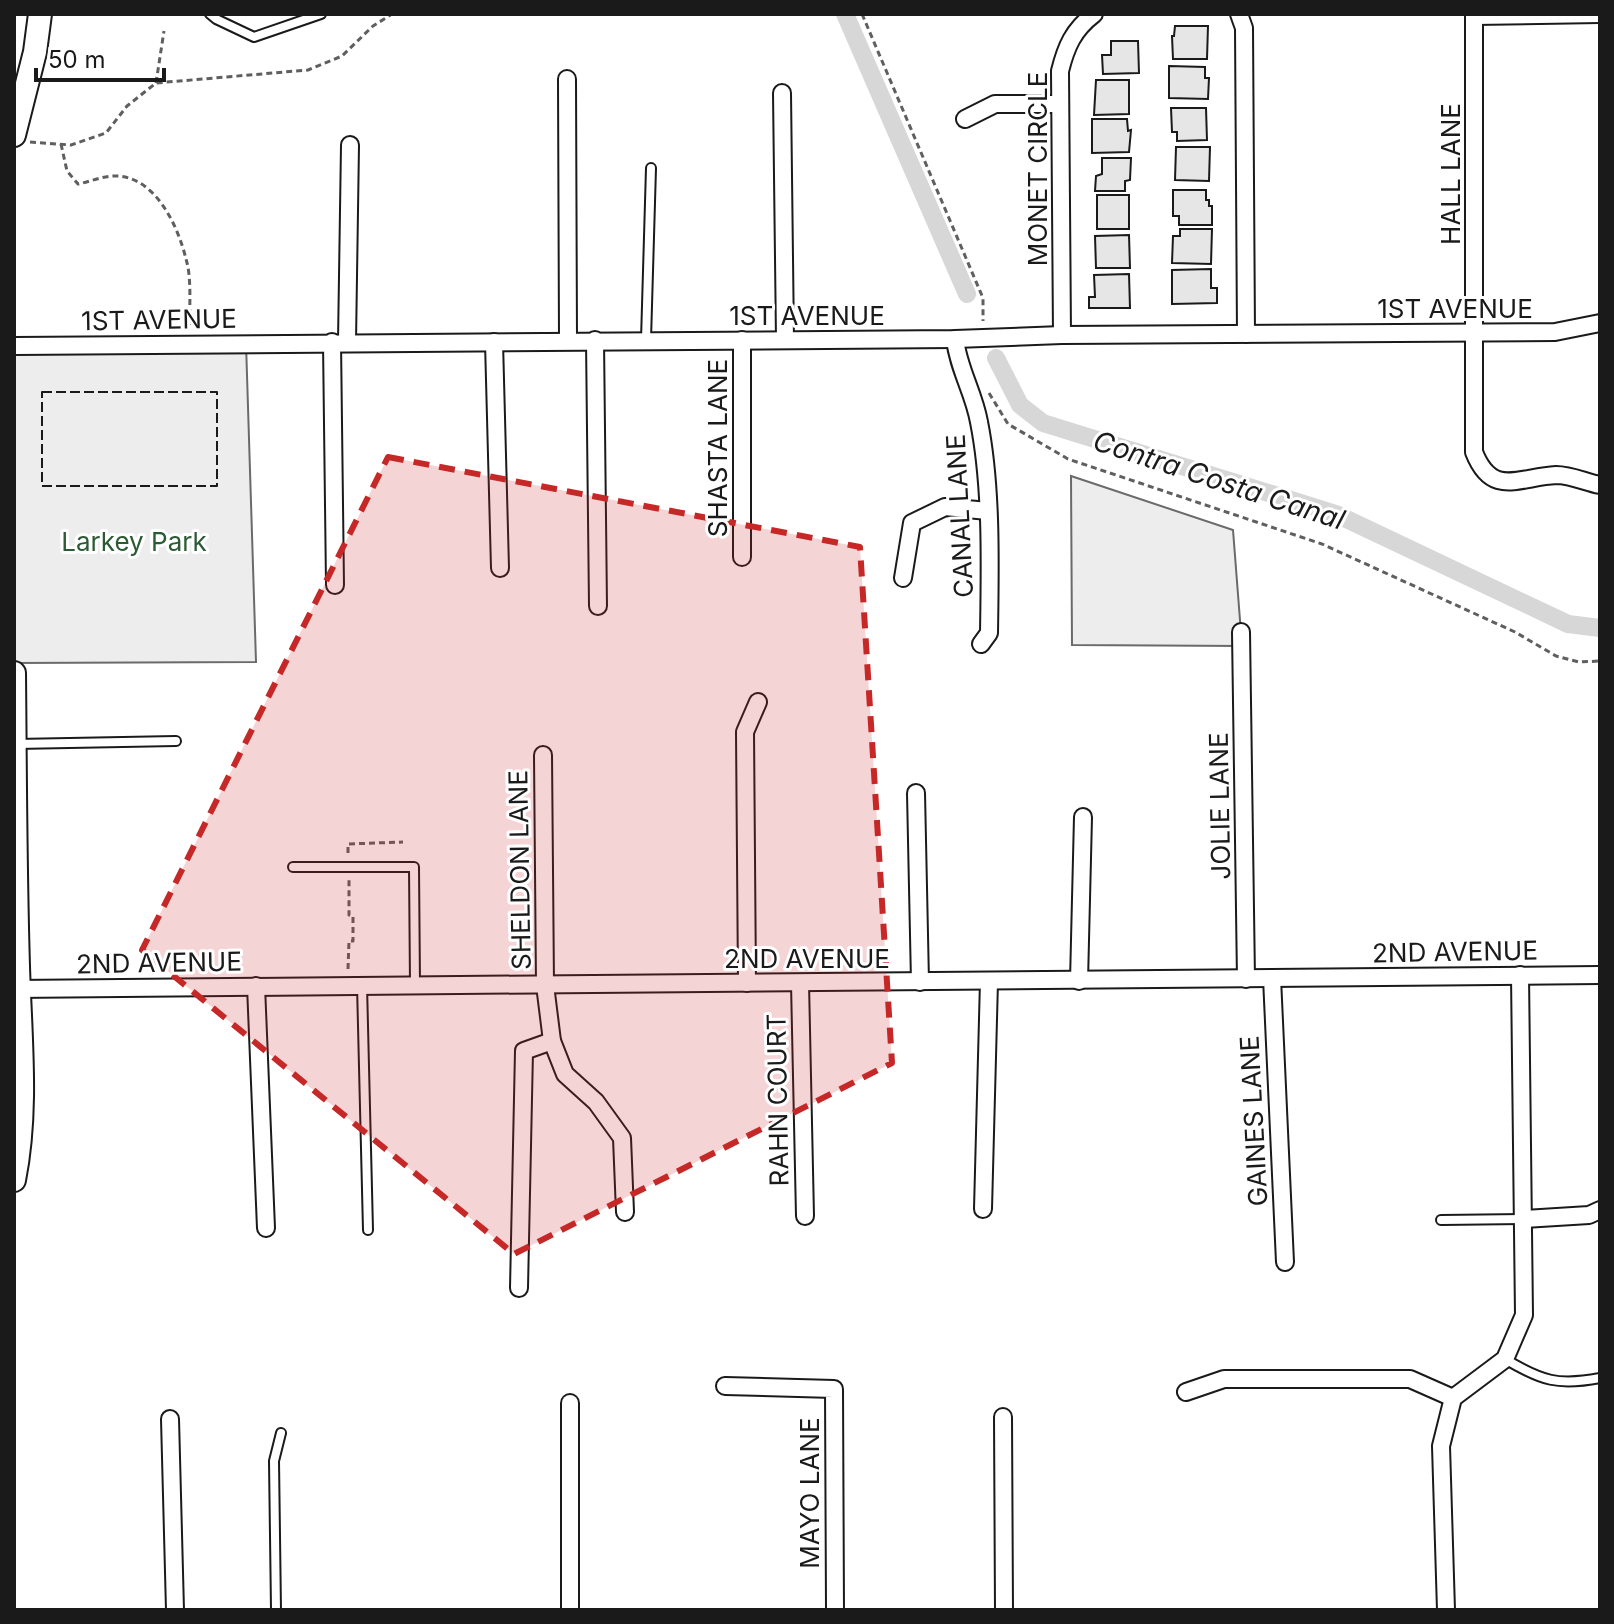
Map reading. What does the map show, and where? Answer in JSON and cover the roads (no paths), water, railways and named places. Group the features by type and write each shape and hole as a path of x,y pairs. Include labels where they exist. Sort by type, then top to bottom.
{"street":[{"path":"18,137 40,14"},
{"name":"MONET CIRCLE","path":"1062,335 1060,71 1066,47 1079,25 1094,14"},
{"path":"1239,14 1244,28 1246,334"},
{"path":"1474,15 1600,14"},
{"name":"HALL LANE","path":"1474,15 1474,452 1479,466 1490,478 1499,481 1525,481 1556,475 1600,485"},
{"path":"567,79 568,340"},
{"path":"782,93 785,340"},
{"path":"965,119 995,104 1059,104"},
{"path":"335,585 340,342 350,145"},
{"name":"1ST AVENUE","path":"14,346 1555,332 1600,323"},
{"name":"CANAL LANE","path":"955,339 956,356 979,421 988,511 989,633 981,644"},
{"path":"595,340 598,606"},
{"name":"SHASTA LANE","path":"742,340 742,557"},
{"path":"494,342 500,568"},
{"path":"903,578 912,523 945,507 988,511"},
{"name":"JOLIE LANE","path":"1241,632 1246,979"},
{"path":"14,673 17,989 22,1076 18,1162 14,1180"},
{"path":"747,983 745,732 758,702"},
{"name":"SHELDON LANE","path":"543,755 545,985 552,1041 565,1074 596,1102 622,1138 625,1212"},
{"path":"916,793 920,982"},
{"path":"1079,981 1083,817"},
{"path":"1446,1610 1441,1446 1453,1398 1505,1359 1524,1315 1520,975"},
{"name":"2ND AVENUE","path":"17,989 1600,975"},
{"name":"GAINES LANE","path":"1272,978 1285,1262"},
{"path":"983,1209 989,981"},
{"name":"RAHN COURT","path":"800,983 805,1216"},
{"path":"256,986 266,1228"},
{"path":"519,1288 524,1051 552,1041"},
{"path":"1524,1219 1589,1215 1600,1210"},
{"path":"1186,1392 1224,1379 1410,1379 1453,1398"},
{"name":"MAYO LANE","path":"725,1386 834,1389 835,1610"},
{"path":"570,1403 570,1610"},
{"path":"1003,1417 1004,1610"},
{"path":"170,1419 175,1610"}],"lane":[{"path":"210,14 254,37 321,14"},
{"path":"646,340 651,168"},
{"path":"15,744 176,741"},
{"path":"293,867 414,867 415,985"},
{"path":"362,984 368,1230"},
{"path":"1441,1220 1524,1219"},
{"path":"1505,1359 1529,1373 1569,1384 1600,1378"},
{"path":"276,1610 274,1461 281,1433"}],"waterway":[{"name":"Contra Costa Canal","path":"845,14 967,294"},
{"name":"Contra Costa Canal","path":"996,358 1020,405 1043,423 1336,514 1568,624 1600,628"}],"park label":[{"name":"Larkey Park","path":"134,542"}]}
